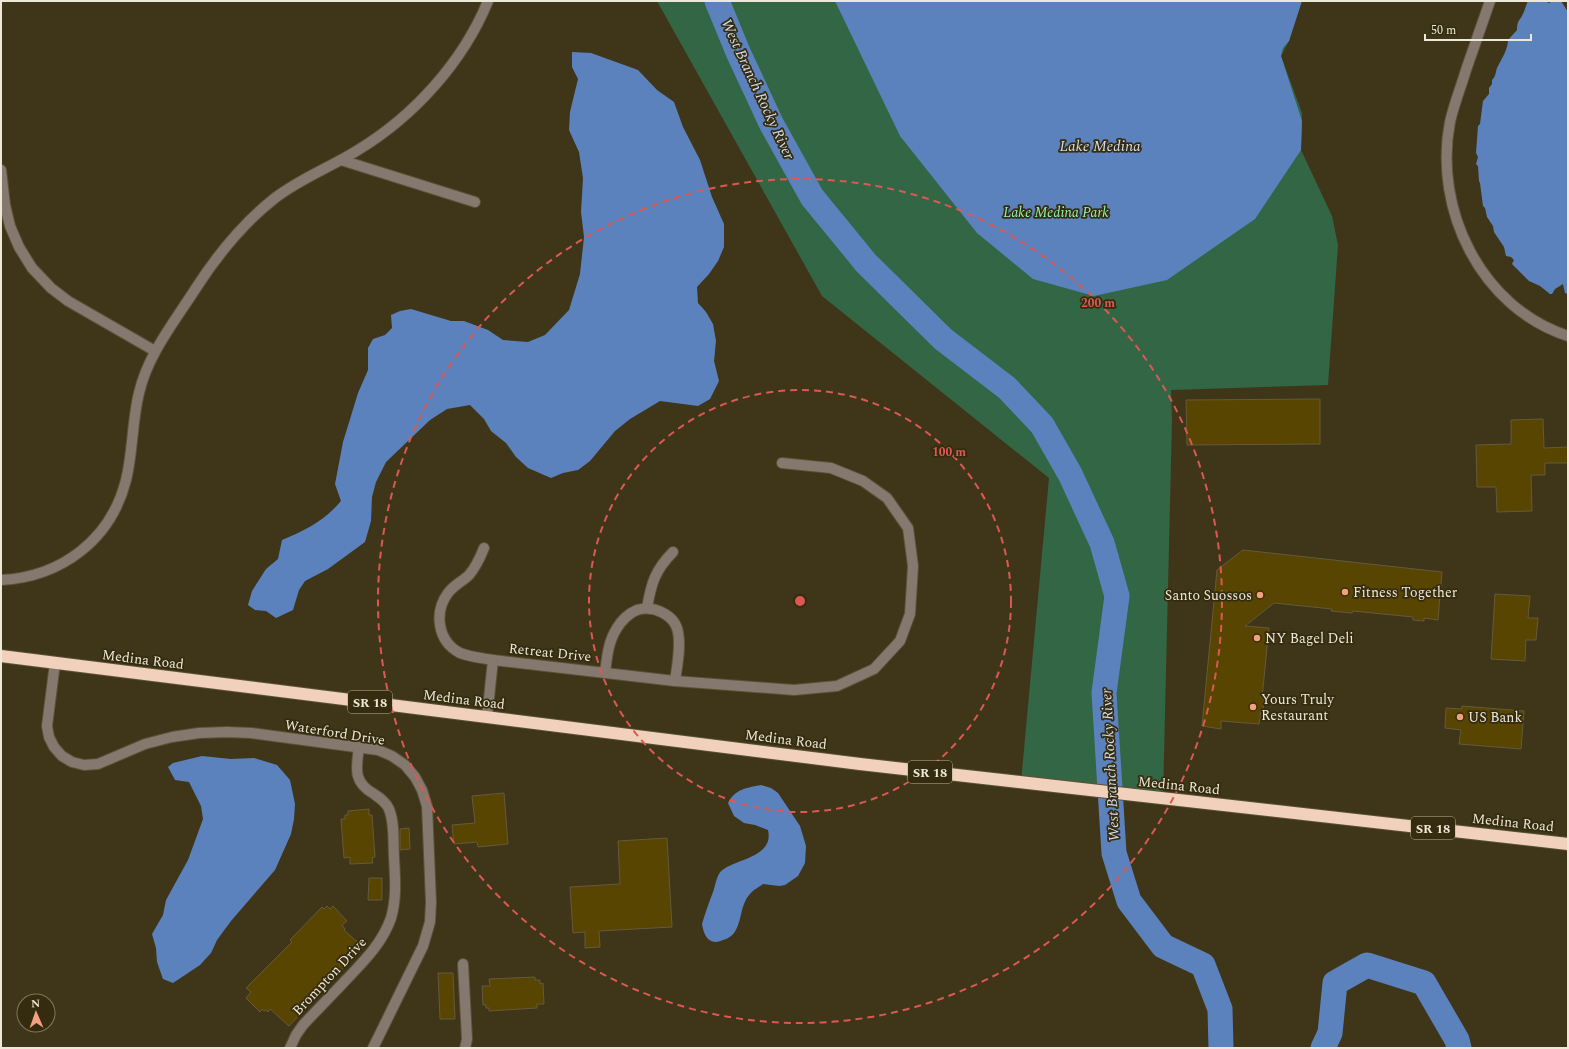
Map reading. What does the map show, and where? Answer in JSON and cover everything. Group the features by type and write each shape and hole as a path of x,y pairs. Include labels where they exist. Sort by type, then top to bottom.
{"highway":[{"name":"Medina Road","path":"1,656 821,759 1568,844"}],"street":[{"path":"1,580 16,580 58,567 79,553 94,540 108,522 119,502 126,480 139,393 146,372 156,351 227,244 248,221 276,198 306,178 341,160 382,134 408,113 432,89 453,62 472,34 488,1"},
{"path":"1490,1 1456,99 1450,122 1447,146 1447,170 1450,193 1456,219 1466,245 1480,268 1497,290 1531,320 1568,336"},
{"path":"341,160 475,202"},
{"path":"1,170 5,205 10,226 19,247 32,268 50,288 68,301 156,351"},
{"name":"Retreat Drive","path":"484,548 478,562 469,575 449,591 442,601 439,614 440,626 444,637 450,646 469,656 675,681 744,687 794,690 837,686 874,669 900,641 910,614 913,566 908,528 888,498 863,481 831,468 782,463"},
{"path":"673,552 655,575 650,588 647,608 666,614 673,621 678,630 680,641 675,681"},
{"name":"Retreat Drive","path":"605,673 610,641 617,628 628,616 637,610 647,608"},
{"name":"Retreat Drive","path":"487,717 493,660"},
{"name":"Waterford Drive","path":"55,663 47,726 49,737 54,747 62,756 72,762 84,765 98,764 145,744 199,732 251,733 378,750 392,756 405,765 415,777 422,790 427,806 432,902 430,922 423,946 373,1048"},
{"name":"Brompton Drive","path":"290,1048 296,1034 303,1025 372,952 383,937 391,918 395,899 396,879 392,816 388,806 381,798 365,789 360,782 357,774 359,747"},
{"path":"463,964 467,1039 465,1048"}],"green space":[{"name":"Lake Medina Park","path":"657,1 1301,1 1289,41 1281,56 1302,113 1301,150 1332,216 1338,245 1328,385 1171,390 1172,419 1163,798 1021,782 1049,478 822,296"}],"water":[{"name":"Lake Medina","path":"835,1 1302,1 1289,41 1283,48 1281,56 1302,121 1301,150 1255,219 1167,280 1094,296 1033,279 977,233 900,136"},
{"path":"1528,1 1545,1 1549,3 1553,1 1561,1 1568,12 1568,294 1565,293 1563,284 1555,289 1552,294 1550,294 1540,286 1529,281 1512,264 1514,260 1511,257 1506,256 1504,247 1494,232 1493,226 1487,217 1483,206 1478,166 1476,164 1478,157 1476,153 1478,126 1480,124 1483,101 1489,94 1489,88 1506,50 1508,40 1517,30 1518,23"},
{"path":"572,52 591,53 638,70 657,90 674,102 683,127 700,160 712,197 724,224 724,247 718,261 697,287 698,303 706,312 713,324 716,341 714,361 719,381 710,399 698,406 660,401 630,419 615,431 590,461 578,470 563,473 551,478 528,468 516,457 506,443 491,431 484,419 470,405 447,409 430,420 386,462 376,482 372,497 371,521 365,542 328,569 305,581 299,590 293,610 276,618 266,611 255,610 248,605 252,591 266,569 278,559 282,540 314,524 328,514 341,501 335,484 343,442 358,393 368,370 368,348 373,339 385,335 392,328 391,315 400,311 411,309 451,321 464,321 488,330 503,340 528,342 545,335 569,310 580,274 584,237 581,212 583,178 579,152 569,130 570,112 578,79 572,67"},
{"path":"202,756 231,759 254,758 277,765 290,780 295,804 294,819 291,834 275,870 231,921 217,940 211,953 200,965 173,983 163,979 157,962 156,948 152,934 163,915 166,900 188,860 203,819 201,806 189,782 175,780 168,767 173,763"},
{"path":"761,785 771,788 778,793 800,826 806,846 805,863 798,876 785,885 779,886 763,884 753,891 744,903 737,929 733,934 718,942 711,941 704,933 702,924 719,874 731,865 758,853 768,840 768,830 744,823 734,816 728,803 738,792 746,788"}],"building":[{"path":"1320,399 1320,444 1187,445 1186,400"},
{"path":"1543,419 1544,448 1568,447 1568,463 1545,463 1545,475 1531,475 1532,511 1497,512 1496,487 1477,487 1476,445 1511,444 1511,420"},
{"path":"1243,550 1442,572 1438,620 1424,618 1424,621 1413,620 1413,617 1353,611 1352,613 1331,611 1332,609 1274,603 1245,626 1269,628 1262,698 1264,698 1263,710 1261,710 1259,724 1221,721 1221,729 1202,726 1217,570"},
{"path":"1495,594 1530,596 1528,618 1538,618 1536,640 1526,640 1525,661 1491,659"},
{"path":"1462,706 1524,711 1521,749 1459,744 1461,730 1445,728 1446,708 1462,709"},
{"path":"504,793 508,844 478,847 477,842 454,844 452,825 475,823 472,796"},
{"path":"369,809 369,815 372,815 375,857 372,858 373,863 350,864 350,857 344,858 341,819 345,819 345,815 348,815 348,811"},
{"path":"409,828 410,849 400,850 400,829"},
{"path":"667,838 672,927 599,931 600,947 585,948 585,932 573,933 570,887 620,884 618,841"},
{"path":"369,878 382,878 382,900 368,900"},
{"path":"327,906 330,909 333,906 347,921 342,925 345,929 344,930 363,947 289,1026 270,1009 268,1012 262,1009 260,1012 246,998 251,992 246,988 292,942 290,940 322,907 324,909"},
{"path":"438,973 453,973 455,1019 440,1019"},
{"path":"535,977 535,980 540,980 540,984 543,983 544,1004 537,1004 537,1008 489,1011 489,1008 486,1008 486,1005 483,1005 482,986 490,986 489,979"}],"waterway":[{"name":"West Branch Rocky River","path":"717,1 738,52 771,123 812,197 866,263 943,339 1007,388 1042,425 1070,474 1102,543 1117,596 1104,693 1114,853 1129,901 1163,946 1203,965 1220,1009 1221,1048"},
{"name":"West Branch Rocky River","path":"1323,1048 1330,1033 1335,983 1367,965 1424,983 1457,1040 1459,1048"}],"place":[{"name":"Fitness Together","path":"1345,592"},
{"name":"Santo Suossos","path":"1260,595"},
{"name":"NY Bagel Deli","path":"1257,638"},
{"name":"Yours Truly Restaurant","path":"1253,707"},
{"name":"US Bank","path":"1460,717"}]}
